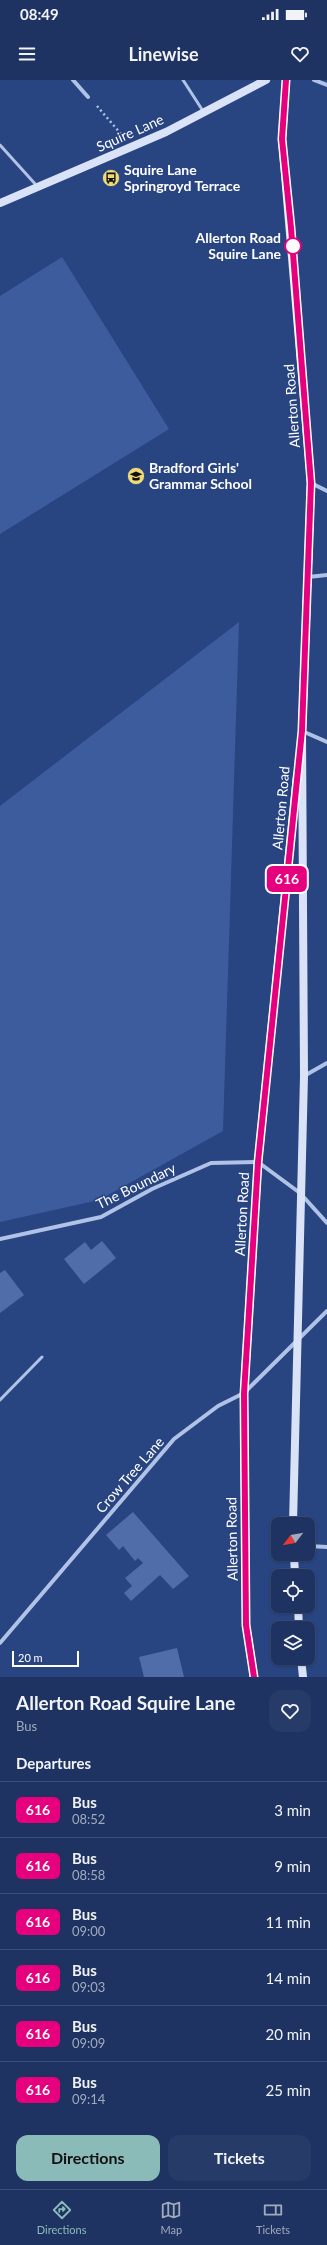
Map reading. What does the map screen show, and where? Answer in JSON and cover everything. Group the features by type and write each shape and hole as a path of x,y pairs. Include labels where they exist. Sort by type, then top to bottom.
{"street":[{"path":"73,80 88,97"},
{"name":"Squire Lane","path":"0,203 132,147 204,113 266,80"},
{"name":"Allerton Road","path":"286,80 282,139 291,228 311,483 302,731 304,1076 296,1342 293,1517"},
{"path":"314,80 327,85"},
{"path":"311,483 327,491"},
{"path":"307,577 327,575"},
{"path":"302,731 327,742"},
{"name":"Allerton Road","path":"254,1677 246,1625 244,1394 258,1162 302,731"},
{"path":"304,1076 327,1063"},
{"path":"258,1162 300,1193 327,1223"},
{"name":"The Boundary","path":"0,1239 101,1217 152,1189 211,1163 258,1162"},
{"name":"Crow Tree Lane","path":"0,1643 174,1439 218,1406 244,1394 327,1311"},
{"path":"315,1546 327,1547"},
{"path":"302,1665 303,1677"}],"lane":[{"path":"183,80 204,113"},
{"path":"0,145 38,187"},
{"path":"0,1400 42,1357"}],"path":[{"path":"88,97 132,147"}],"shaded area":[{"path":"62,257 169,429 0,534 0,296"},
{"path":"239,622 223,1131 99,1200 0,1222 0,806"}],"building":[{"path":"102,1241 116,1258 84,1284 64,1259 85,1242 91,1250"},
{"path":"5,1270 24,1295 0,1313 0,1273"},
{"path":"133,1512 189,1576 173,1589 160,1575 131,1601 124,1593 132,1586 125,1578 143,1563 138,1558 135,1561 123,1546 119,1550 106,1535"},
{"path":"177,1648 184,1677 144,1677 139,1657"}],"bus line":[{"name":"616","path":"254,1677 246,1625 244,1394 258,1162 302,731 311,483 291,228 282,139 286,80"}],"place":[{"name":"Squire Lane Springroyd Terrace","path":"111,178"},
{"name":"Allerton Road Squire Lane","path":"293,246"},
{"name":"Bradford Girls' Grammar School","path":"136,476"}]}
